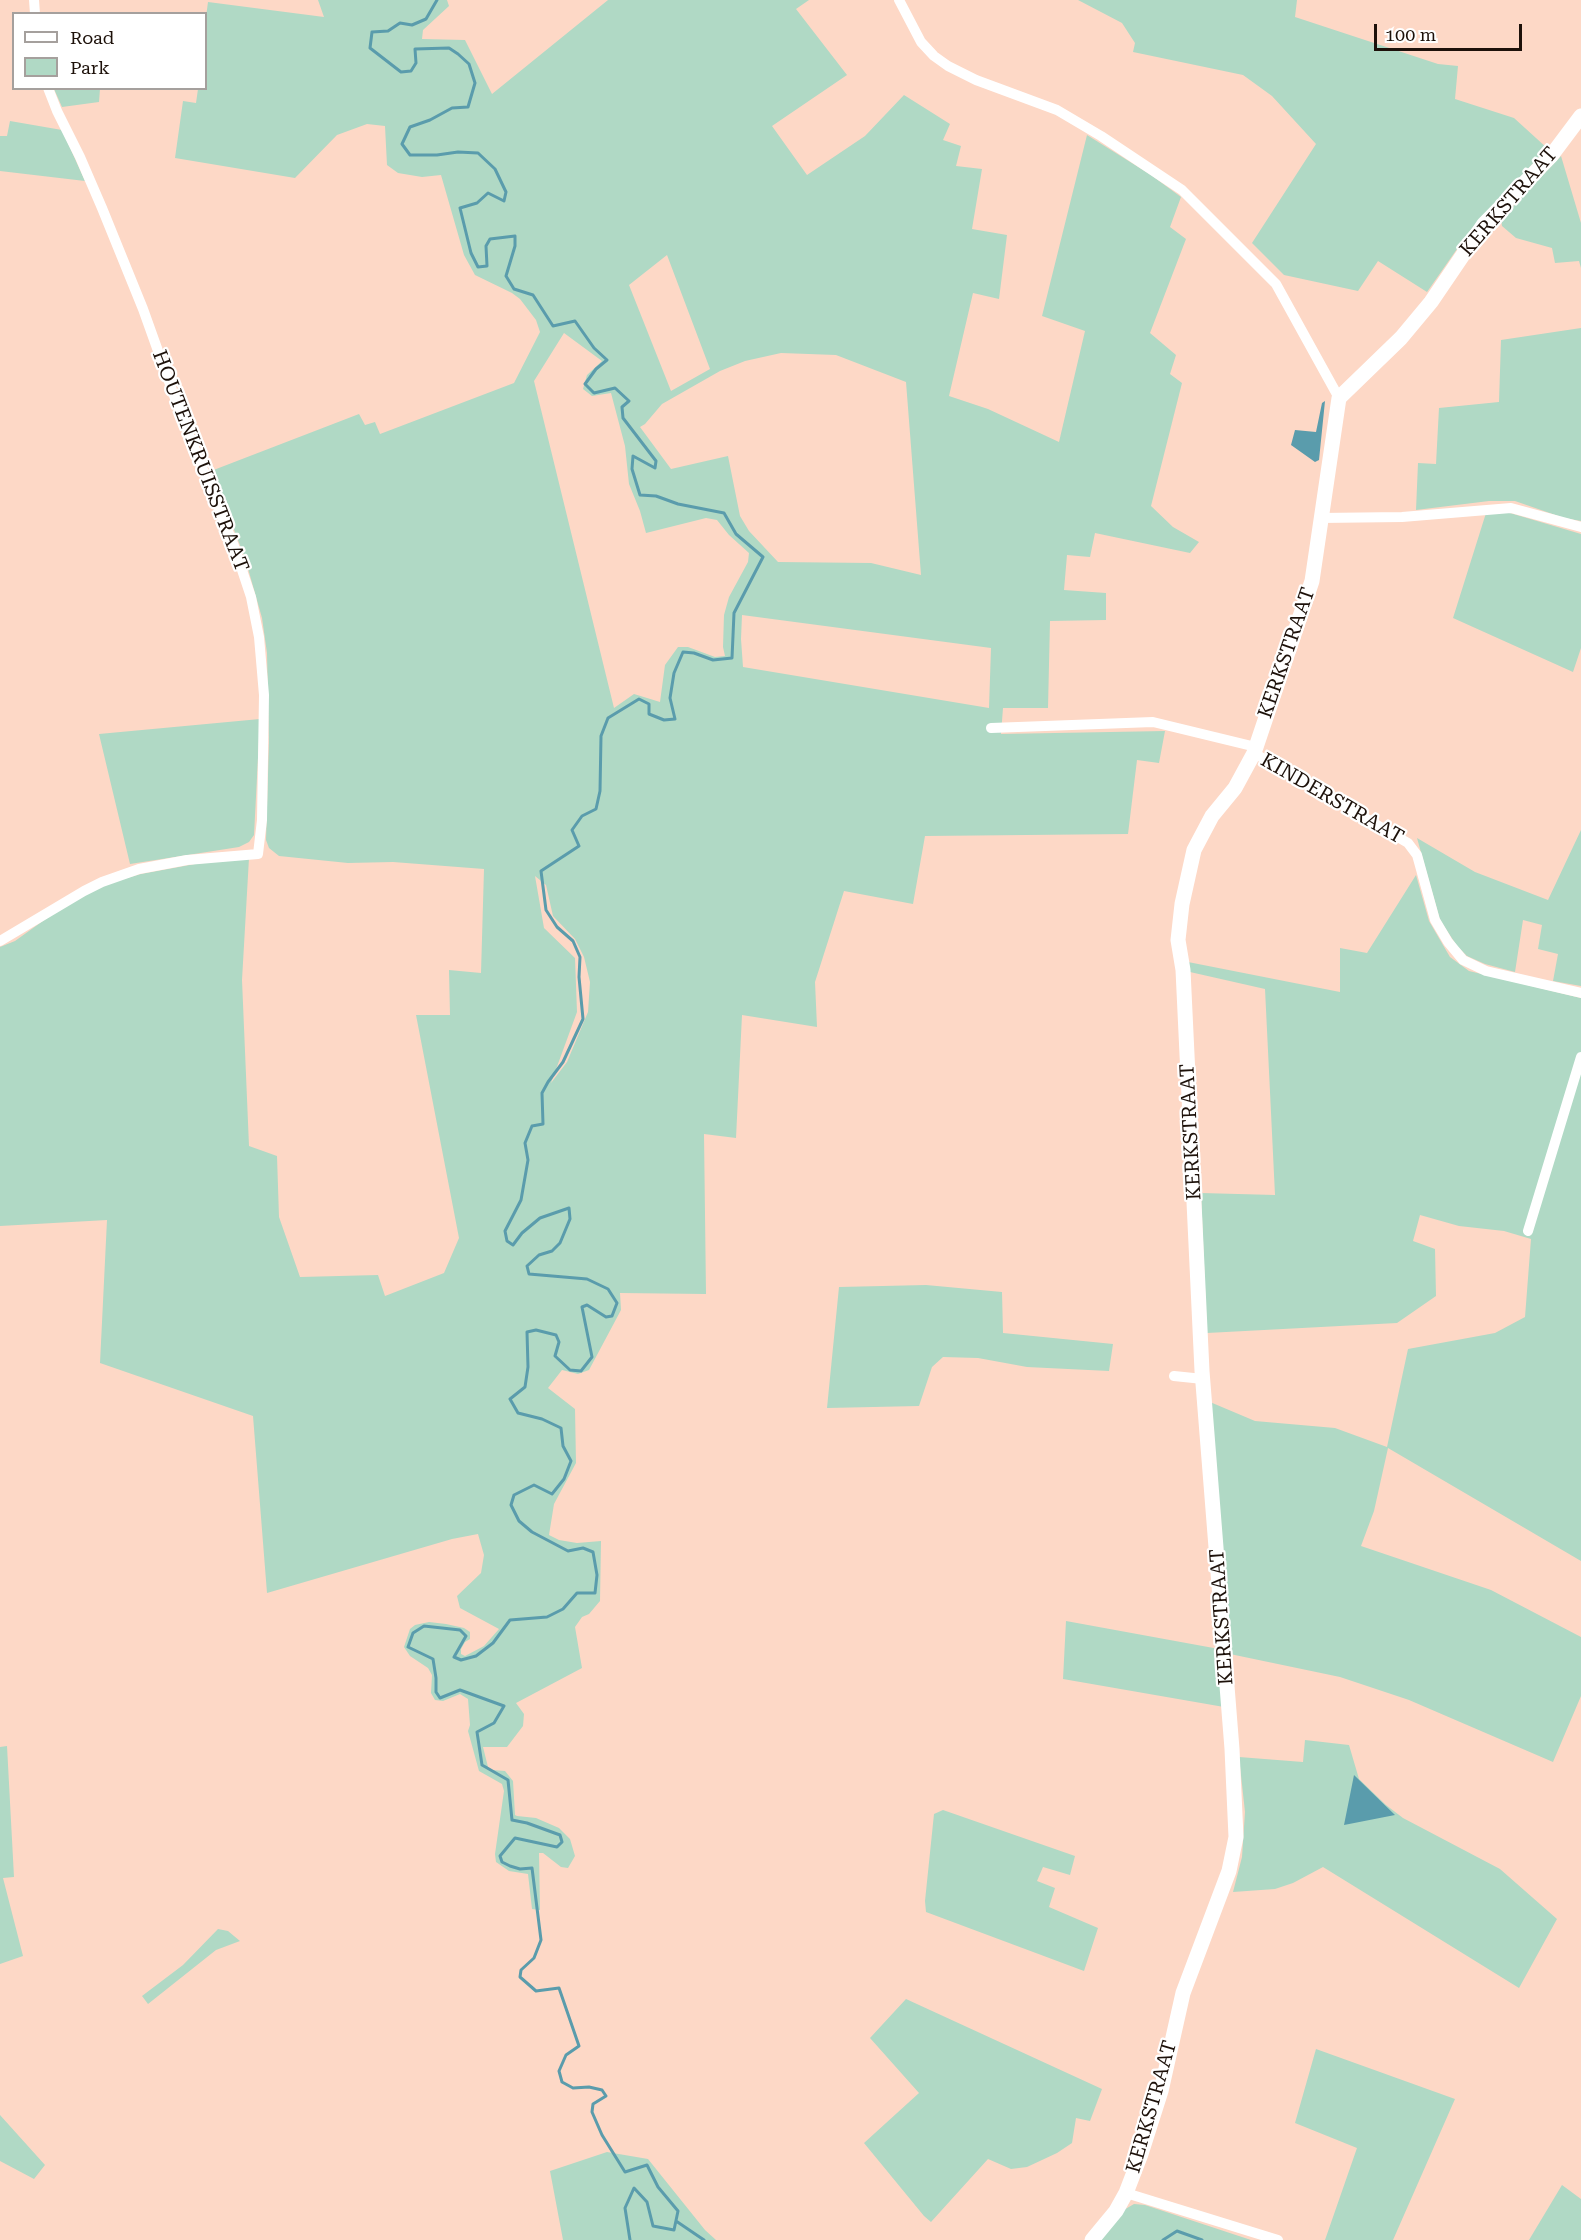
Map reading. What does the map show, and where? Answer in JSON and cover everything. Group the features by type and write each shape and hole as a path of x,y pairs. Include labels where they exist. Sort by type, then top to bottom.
{"street":[{"path":"899,0 921,42 934,56 948,66 976,80 1057,110 1101,136 1182,190 1276,284 1339,398"},
{"name":"HOUTENKRUISSTRAAT","path":"0,941 84,891 130,872 187,860 258,854 262,820 264,695 259,637 251,597 234,546 182,418 143,309 98,197 53,104 49,90"},
{"name":"KERKSTRAAT","path":"1092,2240 1116,2211 1126,2193 1141,2154 1161,2091 1183,1993 1229,1871 1236,1837 1232,1749 1203,1379 1183,970 1178,940 1182,904 1194,850 1212,816 1235,788 1255,750 1312,580 1339,398 1401,338 1431,302 1484,224 1551,156 1581,116"},
{"path":"1320,518 1402,517 1511,508 1581,527"},
{"name":"KINDERSTRAAT","path":"991,728 1153,722 1255,750 1408,843 1417,855 1435,920 1448,942 1463,960 1486,971 1581,993"},
{"path":"1527,1231 1581,1057"},
{"path":"1174,1376 1203,1379"},
{"path":"1126,2193 1278,2240"}],"green space":[{"path":"318,0 447,0 449,6 423,30 422,39 465,40 492,94 608,0 809,0 796,9 847,75 772,126 807,175 865,136 904,95 950,124 943,140 961,146 956,166 982,169 972,229 1007,235 999,299 973,293 949,396 988,409 1059,442 1085,331 1042,316 1087,135 1151,175 1181,197 1170,227 1186,239 1150,333 1176,355 1170,374 1182,383 1151,506 1173,527 1199,542 1190,553 1095,533 1090,557 1067,555 1064,590 1106,593 1106,620 1050,621 1048,708 1003,708 1001,734 1165,731 1159,763 1137,760 1128,834 925,836 913,904 844,891 815,982 817,1027 742,1015 736,1138 704,1134 706,1294 620,1293 621,1310 589,1370 578,1374 562,1370 548,1388 575,1409 576,1463 554,1504 549,1535 559,1540 577,1543 601,1541 600,1601 589,1614 582,1617 575,1627 582,1668 516,1703 524,1714 523,1726 507,1747 483,1747 488,1767 492,1770 505,1771 513,1781 515,1815 536,1818 559,1828 570,1839 575,1856 568,1868 561,1867 543,1853 539,1853 540,1910 532,1909 528,1874 509,1871 496,1862 495,1854 504,1791 502,1784 479,1771 468,1731 470,1725 468,1699 460,1694 443,1701 435,1700 431,1693 432,1675 428,1668 410,1656 404,1647 410,1629 415,1625 429,1622 446,1624 464,1628 470,1632 470,1639 461,1649 461,1654 465,1656 484,1646 499,1629 460,1608 457,1596 481,1573 484,1555 478,1534 452,1539 267,1593 253,1416 100,1363 107,1220 0,1226 0,947 15,941 61,908 102,885 141,874 195,864 249,858 242,980 249,1146 277,1156 279,1217 300,1277 378,1275 385,1296 444,1273 459,1238 416,1015 450,1015 449,970 481,973 484,869 393,862 348,863 279,856 269,848 266,840 269,742 267,653 262,618 245,558 211,471 359,414 365,425 375,422 380,434 514,383 540,332 536,320 520,299 475,275 464,255 441,175 422,177 398,173 387,165 385,126 367,124 337,135 295,178 175,158 183,101 196,103 198,90 207,90 208,2 324,17","holes":["667,255 710,369 671,391 629,285","564,333 602,361 587,375 583,389 592,396 611,393 625,446 629,484 646,533 706,518 717,520 729,535 749,553 748,562 729,597 724,615 725,656 715,657 688,647 678,647 665,665 660,702 634,694 614,708 534,381","781,353 836,355 906,382 921,575 871,563 778,562 749,531 740,516 728,456 671,469 640,427 662,404 720,371 745,361","742,615 991,648 989,708 743,667","535,876 546,885 553,916 575,939 584,957 590,982 588,1012 567,1062 551,1083 577,1012 575,958 544,928"]},
{"path":"1078,0 1297,0 1295,17 1438,64 1458,66 1455,99 1514,118 1547,148 1464,239 1427,292 1378,261 1358,291 1284,275 1252,243 1316,144 1272,96 1243,75 1133,52 1135,43 1122,23"},
{"path":"54,90 100,90 99,102 62,107"},
{"path":"10,121 62,130 85,181 0,171 0,136 7,136"},
{"path":"1561,156 1581,223 1581,268 1579,261 1555,263 1552,248 1516,238 1502,226 1501,219"},
{"path":"1581,328 1581,521 1564,518 1515,501 1489,501 1416,510 1418,463 1436,464 1439,408 1499,402 1501,340"},
{"path":"1486,513 1510,513 1581,534 1581,648 1573,672 1453,618"},
{"path":"260,719 254,835 249,842 239,847 130,864 99,734"},
{"path":"1581,830 1581,986 1553,981 1558,954 1538,949 1542,925 1523,920 1515,972 1485,964 1467,956 1457,946 1440,920 1417,838 1475,872 1548,900"},
{"path":"1416,875 1429,921 1450,957 1469,971 1581,998 1581,1561 1388,1448 1374,1511 1361,1546 1491,1590 1581,1637 1581,1696 1553,1762 1409,1700 1340,1677 1230,1654 1210,1402 1255,1421 1335,1428 1387,1447 1408,1349 1495,1333 1525,1317 1531,1239 1504,1231 1459,1226 1420,1215 1413,1241 1435,1249 1436,1296 1397,1323 1207,1333 1201,1193 1275,1195 1265,989 1190,972 1188,962 1340,992 1340,948 1367,953"},
{"path":"926,1285 1002,1292 1003,1333 1113,1344 1109,1371 1027,1367 978,1358 943,1357 932,1367 919,1406 827,1408 839,1287"},
{"path":"1066,1621 1219,1649 1224,1707 1063,1679"},
{"path":"1305,1740 1349,1745 1359,1779 1386,1805 1403,1818 1500,1869 1557,1919 1519,1988 1323,1867 1293,1883 1275,1889 1233,1892 1242,1857 1245,1812 1239,1757 1303,1762"},
{"path":"7,1746 14,1877 3,1878 23,1956 0,1964 0,1747"},
{"path":"943,1810 1075,1856 1070,1875 1043,1867 1037,1881 1055,1888 1049,1907 1098,1928 1084,1971 926,1912 925,1901 934,1814"},
{"path":"218,1929 228,1931 240,1941 216,1950 148,2004 142,1996 183,1965"},
{"path":"906,1999 1102,2089 1090,2121 1076,2118 1072,2143 1027,2167 1011,2169 988,2159 931,2222 864,2143 919,2093 870,2038"},
{"path":"1316,2049 1455,2099 1393,2240 1325,2240 1357,2148 1295,2123"},
{"path":"0,2115 45,2165 34,2179 0,2161"},
{"path":"607,2152 648,2159 705,2230 716,2240 563,2240 550,2171"},
{"path":"1562,2185 1581,2199 1581,2240 1529,2240"},
{"path":"1134,2204 1145,2205 1251,2240 1098,2240 1122,2211"}],"water":[{"path":"1325,401 1319,460 1315,462 1291,445 1295,430 1316,432 1322,403"},
{"path":"1354,1775 1395,1815 1344,1825"}],"waterway":[{"path":"437,0 426,19 412,25 400,23 388,31 372,32 370,48 401,72 411,71 416,63 415,49 449,48 469,64 475,83 468,107 452,108 430,120 410,127 402,144 410,155 478,153 495,169 506,192 504,201 488,193 477,203 460,208 471,253 478,267 487,266 486,246 490,239 515,236 515,246 506,276 514,289 533,295 553,326 575,321 594,348 607,360 596,369 585,384 594,393 615,388 629,401 622,407 623,418 656,461 655,468 633,456 632,469 640,495 656,496 678,504 724,513 736,534 763,557 734,613 732,658 713,660 694,653 683,652 674,673 670,698 675,719 664,720 649,714 649,704 639,699 608,718 601,736 600,791 596,809 582,816 572,830 579,846 541,871 546,910 557,927 573,941 580,957 579,977 583,1019 563,1062 542,1093 543,1124 532,1126 525,1143 528,1160 521,1200 505,1231 507,1241 513,1245 522,1233 540,1218 569,1208 570,1219 560,1243 552,1251 539,1255 527,1266 529,1274 587,1279 608,1289 617,1303 612,1316 606,1317 587,1305 582,1307 592,1357 581,1371 570,1370 555,1356 559,1342 556,1335 536,1330 527,1332 528,1367 525,1387 510,1399 518,1413 542,1419 561,1428 563,1446 571,1461 564,1479 552,1494 534,1485 514,1495 511,1505 519,1521 532,1532 568,1551 583,1548 593,1552 597,1575 595,1593 577,1593 563,1609 547,1617 510,1620 493,1643 476,1656 461,1660 454,1657 466,1636 460,1630 424,1626 413,1633 408,1647 433,1659 436,1692 440,1698 460,1690 504,1706 494,1723 477,1732 482,1765 508,1780 512,1820 560,1835 562,1842 557,1847 515,1838 500,1856 502,1862 510,1866 520,1869 532,1868 541,1940 534,1958 521,1970 520,1977 536,1991 559,1988 579,2046 566,2055 559,2071 562,2082 573,2088 589,2087 602,2090 606,2096 593,2104 592,2112 602,2135 625,2172 647,2165 658,2187 678,2211 674,2230 653,2226 647,2202 634,2188 625,2208 630,2240"},
{"path":"676,2221 704,2240"},
{"path":"1163,2240 1177,2231 1202,2240"}]}
